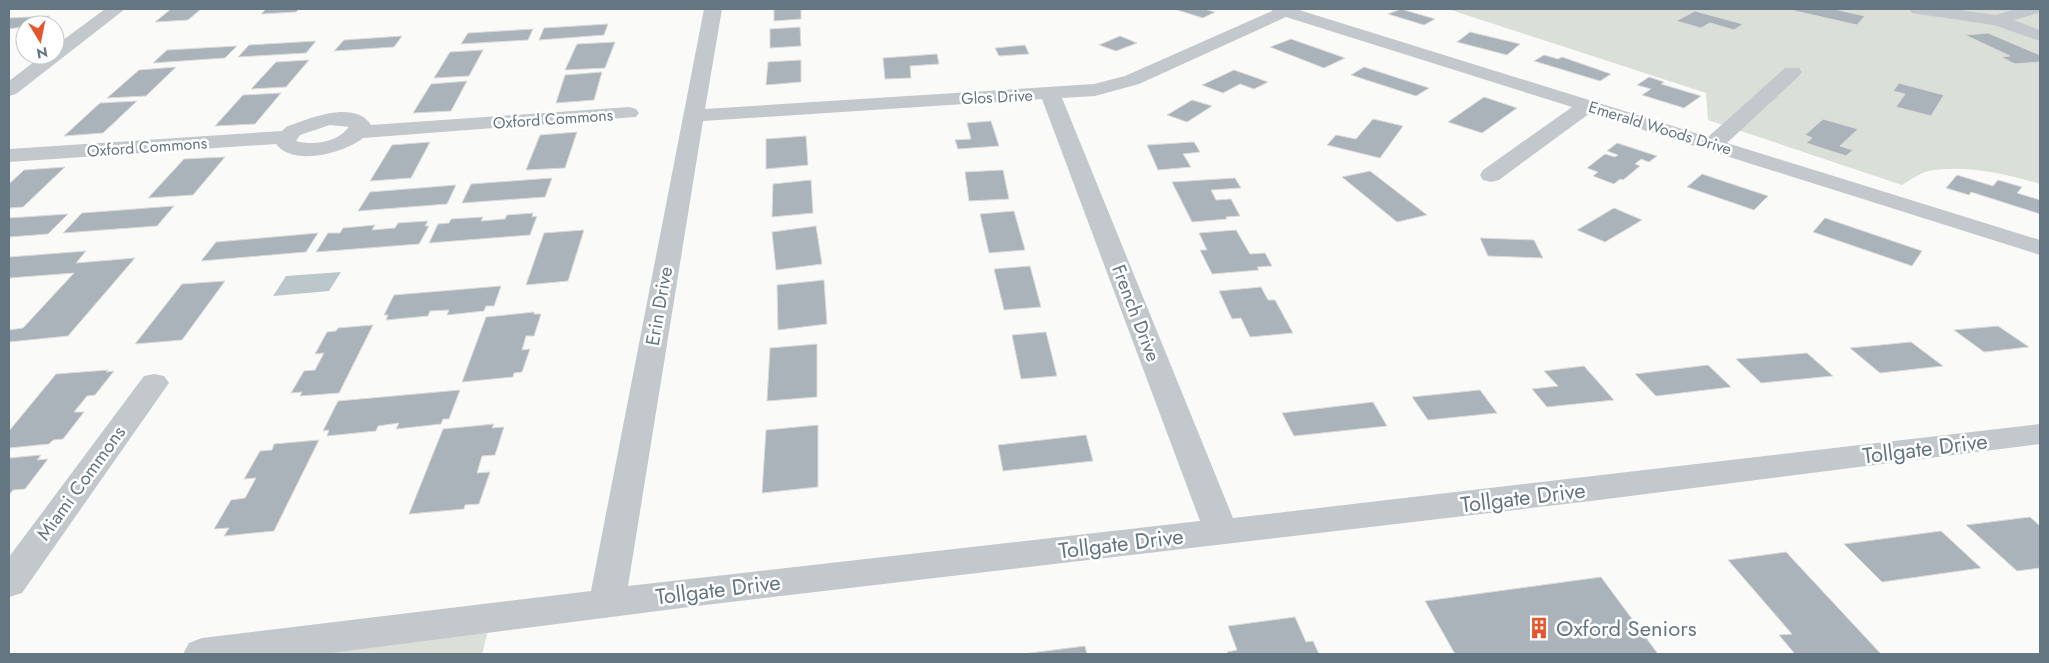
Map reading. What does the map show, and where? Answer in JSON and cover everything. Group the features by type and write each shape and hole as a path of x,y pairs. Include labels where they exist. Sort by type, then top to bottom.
{"street":[{"path":"65,47 116,9"},
{"name":"Erin Drive","path":"607,603 713,9"},
{"path":"1918,9 1997,20 2040,36"},
{"path":"1997,20 2032,9"},
{"name":"Glos Drive","path":"693,116 1050,94 1117,86 1282,10"},
{"name":"Emerald Woods Drive","path":"1282,10 2040,248"},
{"path":"9,90 42,65"},
{"path":"1713,144 1792,72"},
{"name":"French Drive","path":"1050,94 1221,531"},
{"path":"1491,175 1587,106"},
{"name":"Oxford Commons","path":"9,156 286,137 303,126 338,118 357,121 360,125 358,132 628,114"},
{"name":"Miami Commons","path":"9,583 154,383"},
{"name":"Tollgate Drive","path":"202,654 607,603 2040,434"}],"shaded area":[{"path":"1448,9 2040,9 2040,184 1985,171 1942,169 1926,172 1902,185 1708,120 1706,93"},
{"path":"341,272 329,291 273,296 286,276"},
{"path":"491,619 482,654 202,654"}],"building":[{"path":"171,9 201,9 188,20 155,22"},
{"path":"266,9 299,9 296,12 261,14"},
{"path":"774,9 801,9 801,19 774,21"},
{"path":"1174,9 1204,9 1215,12 1203,18"},
{"path":"1401,9 1435,19 1424,25 1388,14"},
{"path":"1786,9 1834,9 1865,16 1857,25"},
{"path":"1695,11 1743,24 1734,30 1710,23 1701,28 1676,21"},
{"path":"9,18 15,18 15,28 9,29"},
{"path":"608,24 604,35 539,40 544,28"},
{"path":"800,27 801,46 770,48 770,29"},
{"path":"533,29 528,40 461,44 468,33"},
{"path":"1470,32 1520,44 1507,55 1457,42"},
{"path":"1988,33 2040,55 2040,62 2015,64 2001,57 2010,56 1965,35"},
{"path":"402,36 394,47 334,51 344,40"},
{"path":"1120,36 1137,43 1116,51 1099,45"},
{"path":"1291,39 1345,58 1324,68 1270,47"},
{"path":"316,41 306,53 238,57 249,45"},
{"path":"615,42 605,68 565,70 577,44"},
{"path":"1025,45 1029,54 999,56 995,48"},
{"path":"237,46 225,58 153,63 167,50"},
{"path":"483,50 469,76 434,78 450,52"},
{"path":"937,54 939,64 910,66 911,78 885,79 883,58"},
{"path":"1544,55 1558,59 1562,57 1611,74 1600,81 1534,61"},
{"path":"309,60 286,87 251,89 276,62"},
{"path":"801,60 801,82 766,85 768,62"},
{"path":"176,67 146,96 107,98 139,70"},
{"path":"1364,67 1429,88 1416,96 1351,75"},
{"path":"1234,70 1268,82 1254,89 1240,84 1223,93 1202,85"},
{"path":"602,72 594,100 556,103 565,75"},
{"path":"1649,77 1664,82 1661,84 1701,96 1684,108 1642,95 1651,89 1637,85"},
{"path":"467,81 451,111 413,113 431,84"},
{"path":"1899,83 1944,95 1931,116 1896,107 1905,94 1893,91"},
{"path":"281,93 255,124 215,126 243,95"},
{"path":"1484,97 1517,108 1482,133 1448,122"},
{"path":"1192,100 1212,106 1187,122 1167,115"},
{"path":"137,101 103,133 64,136 100,103"},
{"path":"1373,119 1403,126 1380,158 1327,145 1336,135 1356,139"},
{"path":"1823,119 1858,129 1840,146 1853,150 1846,156 1806,143 1812,138 1805,135"},
{"path":"991,121 999,146 958,149 955,140 971,139 967,123"},
{"path":"577,132 565,168 526,170 540,135"},
{"path":"806,136 808,165 766,169 766,139"},
{"path":"430,142 411,178 370,181 392,145"},
{"path":"1194,142 1200,152 1183,154 1191,167 1158,170 1147,145"},
{"path":"1617,143 1657,156 1649,162 1641,159 1635,164 1640,166 1623,180 1620,179 1614,184 1593,176 1598,172 1587,168 1605,154 1615,157 1618,155 1607,151"},
{"path":"225,157 193,195 148,198 184,159"},
{"path":"65,167 23,207 9,208 9,184 24,170"},
{"path":"1003,170 1009,199 969,201 965,172"},
{"path":"1370,171 1427,215 1397,222 1342,177"},
{"path":"1702,174 1768,196 1754,210 1687,187"},
{"path":"1957,175 1993,186 1998,180 2022,187 2017,193 2040,200 2040,214 1971,192 1969,195 1946,188"},
{"path":"552,178 545,197 462,203 471,184"},
{"path":"1235,178 1241,188 1211,190 1216,200 1231,199 1240,216 1192,222 1172,182"},
{"path":"811,180 813,213 772,217 773,184"},
{"path":"456,185 447,204 358,211 370,192"},
{"path":"174,206 157,226 63,233 82,213"},
{"path":"1614,208 1642,220 1605,242 1577,230"},
{"path":"1014,211 1025,250 989,253 980,214"},
{"path":"533,213 532,217 537,216 530,235 429,243 438,224 449,223 451,219 483,217 481,221 505,219 507,215"},
{"path":"68,214 48,234 9,237 9,218"},
{"path":"1825,218 1922,251 1912,266 1813,232"},
{"path":"428,221 425,226 429,226 419,244 316,252 328,233 340,233 343,228 375,225 372,230 395,228 398,223"},
{"path":"816,226 822,264 776,270 772,232"},
{"path":"584,230 568,281 526,285 544,233"},
{"path":"1236,230 1250,254 1265,253 1272,266 1257,267 1259,270 1212,274 1200,250 1207,250 1199,233"},
{"path":"318,233 306,252 201,261 216,242"},
{"path":"1480,238 1534,240 1543,258 1488,256"},
{"path":"86,251 76,263 135,258 68,336 9,342 9,330 23,328 74,273 9,278 9,257"},
{"path":"1030,266 1041,307 1004,310 994,269"},
{"path":"824,280 827,324 778,330 777,285"},
{"path":"225,281 182,340 135,344 182,284"},
{"path":"501,286 494,306 486,306 484,311 447,315 449,310 430,311 428,316 386,320 388,315 384,315 394,295"},
{"path":"1261,287 1268,300 1275,300 1293,333 1250,337 1241,318 1232,319 1219,291"},
{"path":"534,312 534,314 541,314 534,336 526,336 522,350 530,349 522,372 514,373 513,377 462,382 486,317"},
{"path":"373,325 339,393 300,396 302,392 291,393 304,371 315,370 324,353 315,354 327,332 336,331 338,328"},
{"path":"1998,326 2029,347 1984,352 1954,330"},
{"path":"1046,332 1057,376 1021,379 1012,335"},
{"path":"1911,342 1943,366 1880,373 1850,348"},
{"path":"817,344 817,397 767,401 770,348"},
{"path":"1807,353 1833,376 1761,383 1736,359"},
{"path":"1708,365 1731,387 1656,396 1635,374"},
{"path":"1584,366 1614,400 1547,407 1532,389 1558,386 1544,371"},
{"path":"108,370 106,372 114,371 95,395 87,396 74,412 84,412 63,439 53,440 49,444 9,448 9,431 56,374"},
{"path":"460,390 449,419 443,419 441,424 396,429 399,423 378,426 376,431 327,436 329,430 323,431 338,401"},
{"path":"1480,390 1497,413 1428,420 1412,397"},
{"path":"1373,402 1387,426 1294,436 1282,413"},
{"path":"494,424 492,428 504,427 495,455 482,456 477,473 490,472 479,504 465,505 464,509 409,514 443,429"},
{"path":"818,425 818,487 762,493 766,430"},
{"path":"1086,435 1093,461 1003,471 998,445"},
{"path":"319,440 274,531 224,536 229,528 214,529 231,500 245,498 256,478 244,479 260,451 272,450 274,444"},
{"path":"41,455 37,460 48,459 25,489 13,490 9,495 9,458"},
{"path":"2030,517 2040,526 2040,568 2017,571 1966,525"},
{"path":"1941,531 1981,568 1882,582 1844,544"},
{"path":"1786,552 1881,654 1795,654 1779,635 1792,634 1728,560"},
{"name":"Oxford Seniors","path":"1601,577 1658,654 1455,654 1425,601"},
{"path":"1295,617 1306,642 1313,641 1319,654 1228,654 1227,652 1237,650 1228,626"},
{"path":"1085,646 1087,654 1022,654"}],"place":[{"name":"Oxford Seniors","path":"1539,628"}]}
